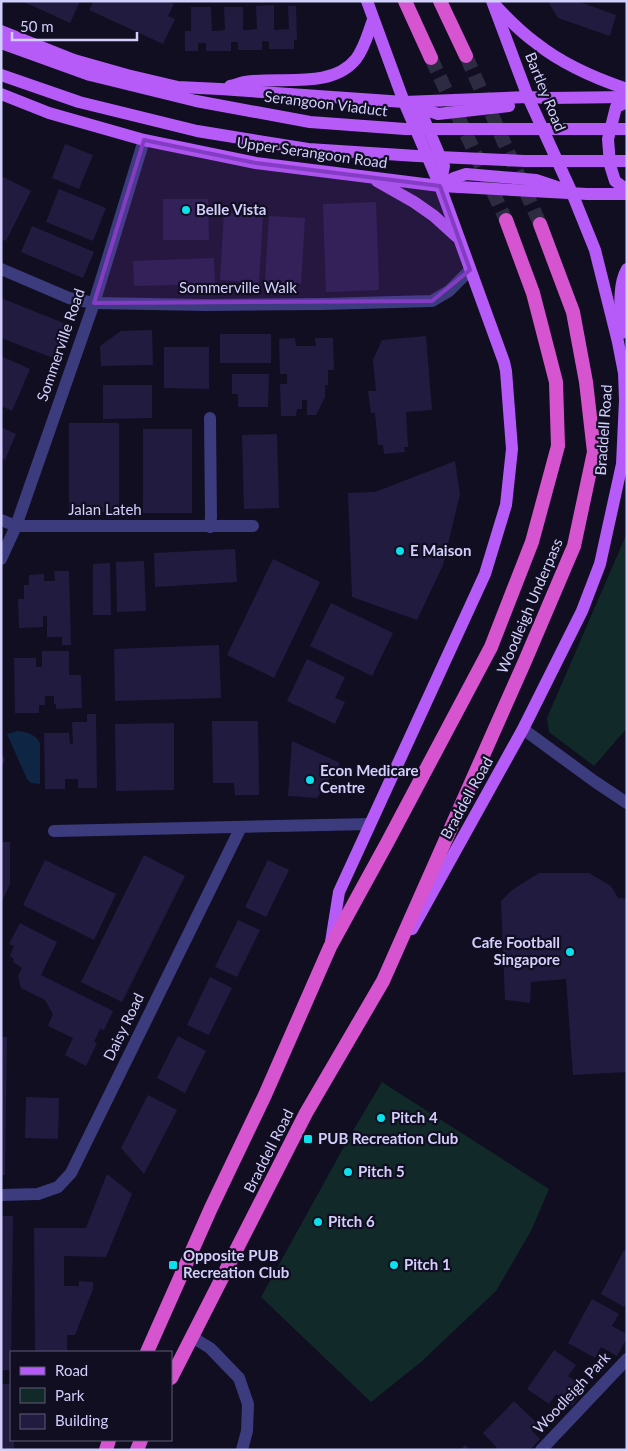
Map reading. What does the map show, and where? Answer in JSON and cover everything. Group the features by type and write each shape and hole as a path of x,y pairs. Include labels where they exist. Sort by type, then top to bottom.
{"highway":[{"path":"405,1 431,58"},
{"path":"440,1 466,56"},
{"name":"Woodleigh Underpass","path":"330,947 388,843 491,647 532,542 558,446 556,382 533,293 506,220"},
{"name":"Woodleigh Underpass","path":"383,981 574,546 594,452 586,382 574,312 540,224"},
{"name":"Braddell Road","path":"147,1351 211,1208 265,1095 330,947"},
{"name":"Braddell Road","path":"172,1376 306,1113 383,981"}],"main road":[{"path":"366,1 404,102 440,186"},
{"path":"492,2 536,44 556,57 627,88"},
{"name":"Bartley Road","path":"492,2 528,97 572,193"},
{"path":"220,89 246,82 315,79 332,76 344,70 355,60 362,49 374,20"},
{"path":"1,31 74,60 178,87 404,102 528,97 627,97"},
{"name":"Serangoon Viaduct","path":"1,43 90,75 196,101 310,122 405,129 627,129"},
{"path":"1,75 79,102 197,131 308,149 525,160 627,160"},
{"name":"Upper Serangoon Road","path":"1,94 49,113 144,140 256,163 440,186 572,193 627,192"},
{"path":"627,102 616,108 608,139 610,166 615,181 627,192"},
{"path":"371,178 414,202 434,216 458,238"},
{"name":"Braddell Road","path":"330,947 339,892 485,574 506,505 512,449 506,371 440,186"},
{"name":"Braddell Road","path":"383,981 523,729 582,611 600,564 622,464 625,400 624,373 595,250 572,193"},
{"path":"624,373 620,301 624,274 627,269"}],"street":[{"name":"Sommerville Road","path":"1,559 16,526 94,303 144,140"},
{"name":"Sommerville Walk","path":"1,269 69,298 94,303 206,305 322,304 432,300 449,291 470,270"},
{"path":"210,418 210,527"},
{"name":"Jalan Lateh","path":"1,520 16,526 253,526"},
{"path":"523,729 627,803"},
{"path":"54,831 370,824"},
{"name":"Daisy Road","path":"1,1195 38,1194 58,1187 71,1173 241,827"},
{"path":"192,1337 210,1348 239,1378 248,1404 246,1431 242,1450"},
{"name":"Woodleigh Park","path":"541,1450 627,1359"}],"highlighted area":[{"path":"144,140 256,163 440,186 470,270 432,301 94,303"}],"green space":[{"path":"627,533 627,728 594,766 549,732 547,718"},
{"name":"Pitch 1","path":"382,1082 549,1189 531,1231 496,1291 421,1362 371,1402 261,1297 351,1134"}],"water":[{"path":"17,731 36,737 40,743 40,784 31,783 27,779 7,734"}],"building":[{"path":"22,1 80,1 70,23"},
{"path":"94,1 167,1 174,4 168,16 175,19 163,44 89,10"},
{"path":"548,1 577,1 616,15 610,36 558,18"},
{"path":"274,5 274,30 289,29 288,6 296,6 297,40 294,40 294,49 269,49 269,42 262,41 262,50 238,50 238,42 231,42 231,51 206,51 206,43 198,43 198,51 185,51 185,31 191,31 191,7 211,7 212,31 216,31 225,30 224,7 243,7 243,30 248,30 257,29 256,6"},
{"path":"65,144 93,155 79,189 52,178"},
{"path":"1,176 31,191 6,241 1,239"},
{"path":"59,189 106,208 93,241 46,222"},
{"name":"Belle Vista","path":"163,199 208,199 209,240 163,240"},
{"path":"376,202 379,290 326,292 323,204"},
{"path":"224,212 263,214 259,283 220,280"},
{"path":"269,216 305,218 301,284 265,282"},
{"path":"32,226 94,252 83,278 21,252"},
{"path":"214,258 215,284 134,286 133,261"},
{"path":"1,298 66,324 53,358 1,338"},
{"path":"152,330 153,365 101,366 100,346 121,331"},
{"path":"220,334 271,334 271,363 220,363"},
{"path":"426,336 432,410 406,412 408,447 404,447 405,452 384,454 383,445 378,445 375,413 371,413 368,391 376,391 373,360 382,340"},
{"path":"295,338 296,346 316,346 315,338 333,338 334,370 328,370 328,385 325,385 325,397 316,415 307,415 307,400 302,400 302,409 297,409 296,416 281,416 280,384 287,384 287,374 280,374 279,339"},
{"path":"164,347 209,347 209,389 164,388"},
{"path":"1,356 30,369 12,411 1,406"},
{"path":"232,374 269,374 268,407 238,407 238,394 232,394"},
{"path":"103,385 152,385 152,418 103,419"},
{"path":"69,423 119,423 119,512 69,512"},
{"path":"1,427 16,434 5,460 1,458"},
{"path":"143,429 192,429 192,513 143,513"},
{"path":"277,434 279,508 244,509 242,435"},
{"path":"455,461 460,494 443,565 417,620 352,597 348,493 375,492"},
{"path":"235,549 237,582 155,587 154,553"},
{"path":"273,559 320,582 274,678 227,655"},
{"path":"144,561 146,611 117,612 116,562"},
{"path":"110,563 111,615 93,615 93,564"},
{"path":"54,571 69,571 71,645 62,645 62,637 47,637 47,616 43,616 43,627 19,628 18,599 24,599 24,585 29,585 29,575 44,574 44,581 55,581"},
{"path":"331,603 393,633 372,676 310,646"},
{"path":"219,645 221,698 115,701 114,649"},
{"path":"42,651 69,651 69,675 81,675 82,708 56,709 54,696 45,696 45,705 39,705 39,713 15,713 14,658 36,658 36,667 42,667"},
{"path":"307,659 345,677 335,698 345,702 335,724 287,701"},
{"path":"87,714 96,714 97,788 78,788 78,779 65,779 65,789 45,789 44,733 69,733 70,744 73,744 72,722 87,722"},
{"path":"212,721 258,721 259,795 235,795 234,783 213,783"},
{"path":"174,723 174,790 116,791 115,724"},
{"name":"Econ Medicare Centre","path":"292,741 340,763 317,798 288,796"},
{"path":"1,752 5,760 1,768"},
{"path":"1,842 10,842 10,884 1,904"},
{"path":"144,855 185,876 122,1002 81,982"},
{"path":"45,860 116,894 94,940 23,905"},
{"path":"268,860 289,870 266,917 245,907"},
{"path":"539,873 589,873 611,886 618,898 627,899 627,1072 573,1075 566,979 531,982 530,1003 505,1000 501,901 512,890"},
{"path":"238,920 260,930 237,977 215,967"},
{"path":"20,923 57,942 41,975 113,1011 104,1030 100,1029 94,1042 97,1043 86,1066 65,1055 73,1038 48,1026 53,1014 45,1000 21,988 18,976 22,968 13,962 14,959 10,956 14,946 9,944"},
{"path":"210,977 232,988 209,1035 187,1025"},
{"path":"178,1036 206,1051 185,1093 157,1078"},
{"path":"1,1037 7,1037 5,1175 1,1175"},
{"path":"148,1095 177,1110 144,1174 121,1148"},
{"path":"26,1097 59,1098 58,1139 25,1138"},
{"path":"107,1174 132,1194 106,1257 64,1256 64,1286 79,1286 79,1281 93,1282 93,1289 75,1335 67,1335 67,1351 35,1351 34,1228 86,1228"},
{"path":"1,1216 13,1216 10,1370 1,1370"},
{"path":"624,1250 627,1252 627,1302 624,1307 601,1294"},
{"path":"592,1299 619,1314 612,1326 627,1334 627,1338 617,1356 601,1347 595,1358 568,1343"},
{"path":"554,1350 576,1365 568,1376 585,1388 572,1406 556,1394 549,1404 527,1389"},
{"path":"1,1384 10,1384 10,1441 14,1441 14,1450 1,1450"},
{"path":"514,1401 538,1424 532,1431 540,1439 530,1450 499,1450 483,1433"},
{"path":"465,1445 470,1450 460,1450"}],"tunnel":[{"path":"466,56 540,224"},
{"path":"431,58 506,220"}],"place":[{"name":"Belle Vista","path":"186,210"},
{"name":"E Maison","path":"400,551"},
{"name":"Econ Medicare Centre","path":"310,780"},
{"name":"Cafe Football Singapore","path":"570,952"},
{"name":"Pitch 4","path":"381,1118"},
{"name":"PUB Recreation Club","path":"308,1139"},
{"name":"Pitch 5","path":"348,1172"},
{"name":"Pitch 6","path":"318,1222"},
{"name":"Opposite PUB Recreation Club","path":"173,1265"},
{"name":"Pitch 1","path":"394,1265"}]}
